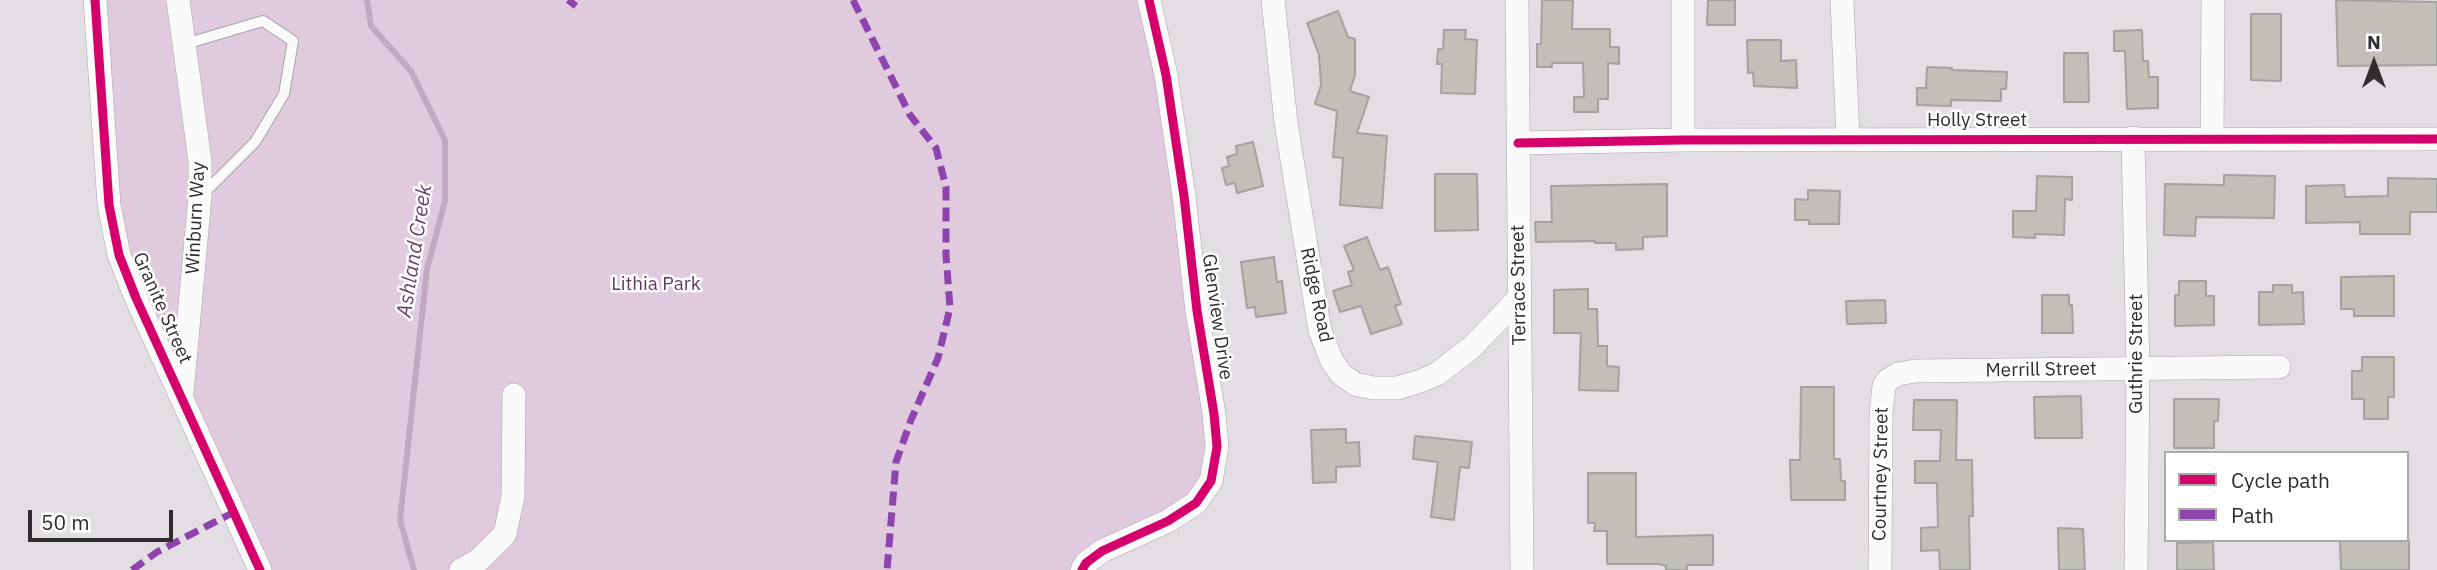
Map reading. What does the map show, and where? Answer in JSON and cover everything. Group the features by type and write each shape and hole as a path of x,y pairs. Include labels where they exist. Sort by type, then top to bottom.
{"street":[{"name":"Granite Street","path":"96,0 109,205 119,255 260,570"},
{"name":"Winburn Way","path":"178,0 200,161 200,197 182,396"},
{"name":"Glenview Drive","path":"1082,570 1086,563 1102,551 1168,521 1196,503 1211,481 1217,447 1168,88 1149,0"},
{"name":"Ridge Road","path":"1273,0 1286,123 1320,331 1340,374 1355,384 1373,388 1397,388 1437,374 1471,348 1519,298"},
{"name":"Terrace Street","path":"1517,0 1522,570"},
{"path":"1683,0 1683,140"},
{"path":"1842,0 1848,139"},
{"path":"2213,0 2213,139"},
{"name":"Guthrie Street","path":"2133,138 2137,369 2136,570"},
{"name":"Holly Street","path":"1518,143 1848,139 2437,139"},
{"name":"Merrill Street","path":"1888,380 1898,374 1915,371 2279,367"},
{"name":"Courtney Street","path":"1880,570 1881,412 1884,386 1888,380"},
{"path":"461,570 478,560 505,534 513,496 514,395"}],"lane":[{"path":"185,44 263,20 293,41 284,94 255,142 200,197"}],"green space":[{"name":"Lithia Park","path":"95,0 1149,0 1166,75 1211,481 1082,570 260,570 119,255"}],"building":[{"path":"1542,0 1573,0 1572,29 1610,29 1610,47 1619,47 1619,64 1608,63 1608,99 1598,99 1598,112 1574,112 1574,97 1584,97 1583,63 1552,63 1552,67 1537,67 1537,44 1541,44"},
{"path":"1708,0 1735,0 1735,25 1707,25"},
{"path":"2336,0 2437,2 2437,65 2338,66"},
{"path":"1338,11 1348,37 1355,39 1355,75 1350,91 1369,97 1357,133 1387,136 1382,208 1340,205 1343,158 1333,157 1337,111 1315,104 1321,85 1319,55 1307,23"},
{"path":"2251,14 2281,14 2281,81 2251,80"},
{"path":"1444,30 1466,30 1465,39 1477,40 1475,94 1441,93 1442,64 1437,64 1438,49 1443,49"},
{"path":"2142,30 2143,61 2148,61 2149,77 2158,77 2158,108 2127,109 2125,51 2114,51 2114,31"},
{"path":"1747,40 1781,40 1781,61 1796,60 1797,88 1754,86 1753,72 1748,73"},
{"path":"2064,53 2088,53 2089,102 2064,102"},
{"path":"1927,67 2007,72 2006,89 2001,89 2001,101 1951,100 1951,106 1917,105 1917,88 1926,88"},
{"path":"1253,142 1263,186 1237,193 1235,183 1226,185 1222,168 1229,166 1227,157 1237,154 1236,146"},
{"path":"1435,174 1477,174 1478,230 1435,231"},
{"path":"2224,175 2275,176 2274,218 2196,217 2195,236 2164,235 2165,184 2224,185"},
{"path":"2037,176 2072,177 2072,200 2065,199 2064,235 2035,234 2035,238 2013,237 2013,211 2036,211"},
{"path":"2388,178 2437,179 2437,212 2410,212 2410,234 2360,234 2360,222 2306,223 2306,186 2344,185 2345,197 2388,196"},
{"path":"1667,184 1667,236 1643,237 1643,249 1616,250 1616,243 1595,241 1536,242 1535,222 1552,222 1551,186"},
{"path":"1808,190 1840,191 1839,224 1809,224 1809,220 1795,220 1795,199 1808,200"},
{"path":"1367,237 1380,270 1388,267 1401,304 1395,306 1402,324 1371,334 1361,306 1340,312 1333,291 1352,285 1348,272 1354,270 1344,246"},
{"path":"1274,257 1277,282 1282,281 1286,313 1256,317 1255,307 1247,308 1241,262"},
{"path":"2394,276 2394,316 2354,316 2354,309 2341,309 2341,277"},
{"path":"2179,281 2206,281 2206,296 2214,296 2214,325 2175,326 2175,295 2179,295"},
{"path":"2273,285 2292,285 2292,293 2303,292 2304,324 2259,325 2259,292 2273,292"},
{"path":"1588,289 1588,309 1597,309 1598,346 1607,346 1607,366 1619,367 1618,391 1579,390 1581,333 1554,333 1554,290"},
{"path":"2042,295 2069,295 2073,333 2042,333"},
{"path":"1885,300 1886,323 1847,324 1846,301"},
{"path":"2362,357 2394,357 2394,397 2388,397 2388,419 2364,419 2364,399 2352,399 2352,371 2362,371"},
{"path":"1801,387 1834,387 1834,459 1840,459 1841,481 1845,481 1845,500 1791,500 1790,460 1800,460"},
{"path":"2081,396 2082,438 2035,438 2034,397"},
{"path":"2174,399 2219,399 2218,421 2214,421 2214,448 2174,448"},
{"path":"1914,400 1957,400 1956,460 1972,460 1970,570 1940,570 1939,550 1921,551 1921,528 1938,527 1937,483 1915,483 1915,461 1940,461 1941,430 1913,430"},
{"path":"1346,429 1346,443 1359,442 1360,466 1336,467 1336,482 1313,483 1311,430"},
{"path":"1415,436 1472,442 1469,468 1460,467 1454,520 1431,517 1438,462 1413,459"},
{"path":"1588,473 1636,473 1636,537 1713,535 1713,565 1687,565 1687,570 1666,570 1666,566 1659,564 1607,564 1607,531 1594,531 1595,523 1588,523"},
{"path":"2058,528 2083,529 2085,570 2059,570"},
{"path":"2213,542 2214,570 2177,570 2177,543"},
{"path":"2340,542 2409,542 2409,570 2341,570"}],"waterway":[{"name":"Ashland Creek","path":"367,0 371,26 411,71 445,140 445,201 427,269 400,520 414,570"}],"marked path":[{"path":"568,0 576,6"},
{"path":"853,0 910,115 936,148 946,187 946,255 950,308 938,358 896,462 887,570"},
{"path":"132,570 157,552 234,512"}],"cycle path":[{"path":"95,0 109,205 119,255 260,570"},
{"path":"1082,570 1086,563 1102,551 1168,521 1196,503 1211,481 1217,447 1166,75 1149,0"},
{"path":"1518,143 1683,140 2437,139"}]}
